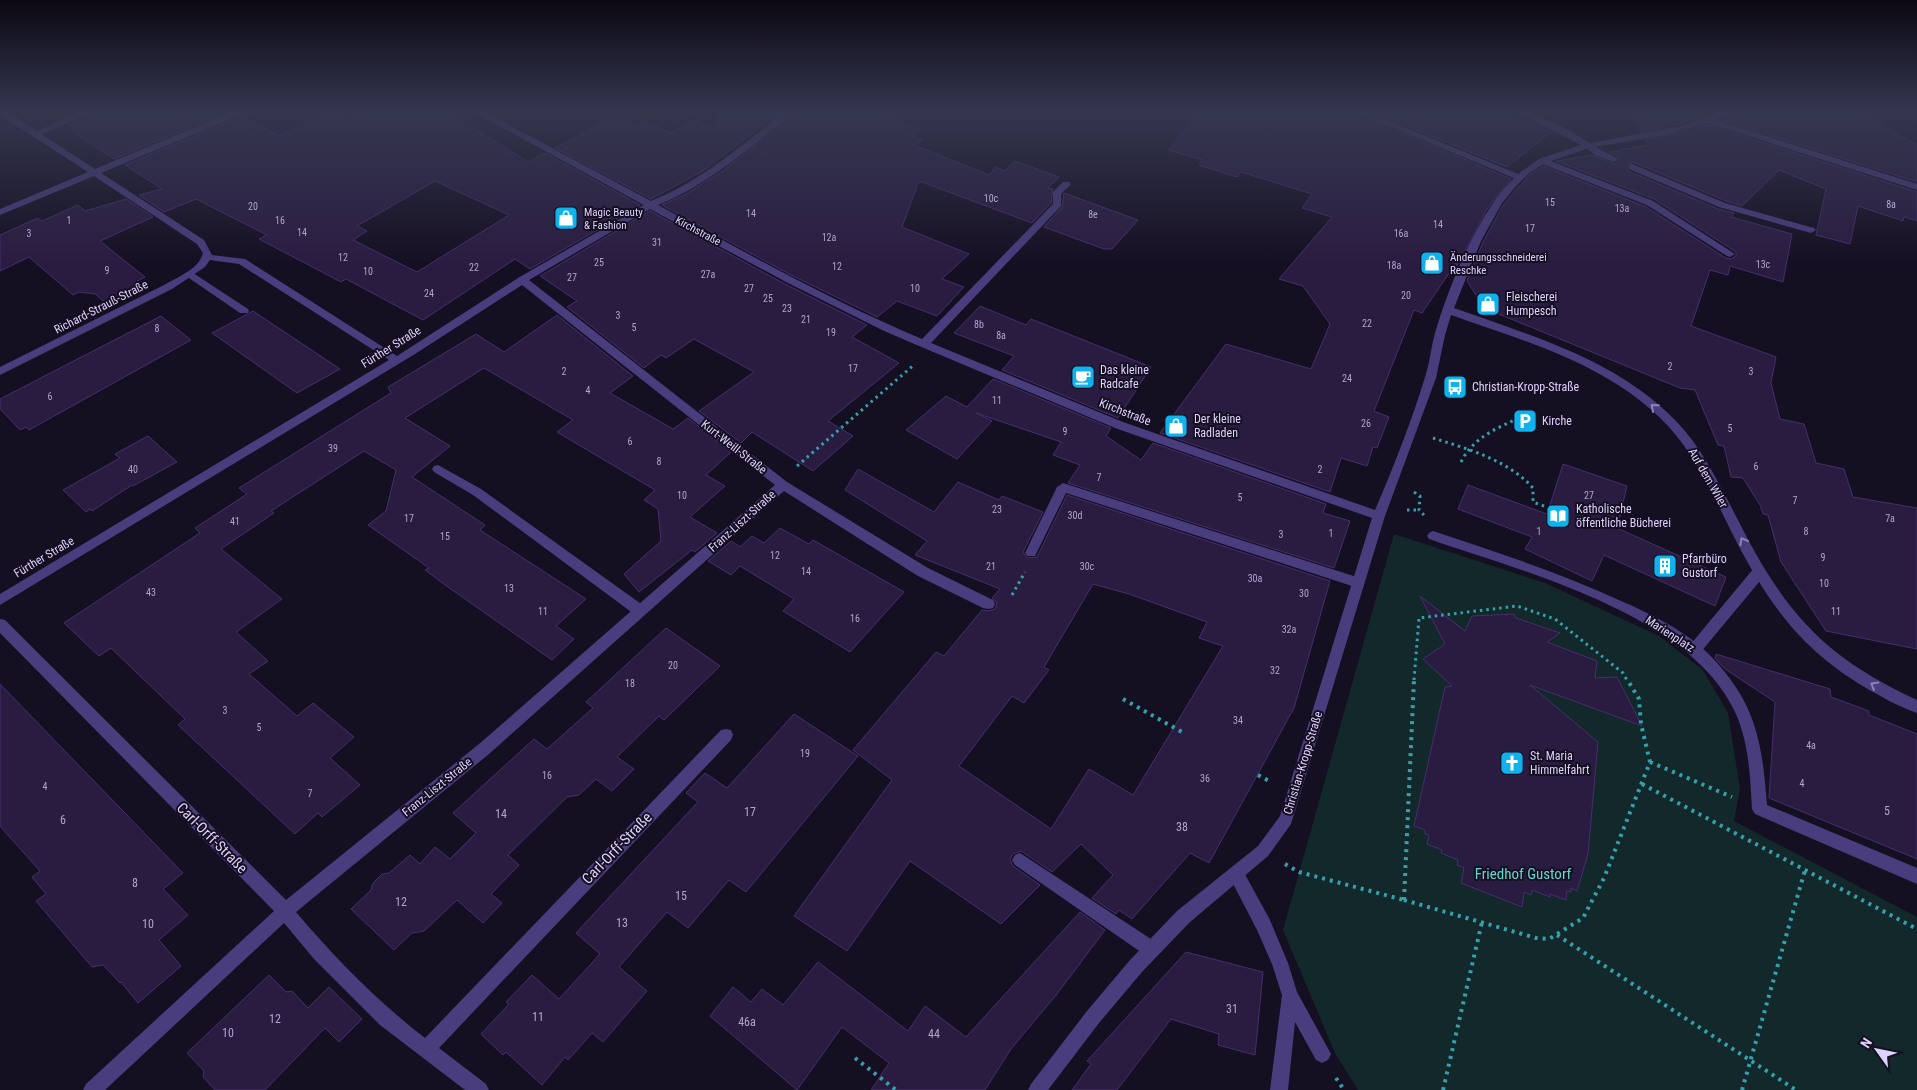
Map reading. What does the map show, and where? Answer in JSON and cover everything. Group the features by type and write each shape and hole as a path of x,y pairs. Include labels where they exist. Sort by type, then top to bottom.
{"street":[{"path":"78,162 201,242 208,253 207,257 242,261 396,360"},
{"path":"0,212 118,162"},
{"name":"Kirchstraße","path":"570,162 822,297 923,344 1119,425 1379,516"},
{"name":"Fürther Straße","path":"0,600 396,360 522,280 650,205 669,199 724,162"},
{"path":"1483,162 1520,177"},
{"name":"Christian-Kropp-Straße","path":"1037,1090 1097,1011 1151,949 1183,917 1263,851 1286,819 1379,516 1394,481 1432,372 1438,340 1448,310 1477,238 1491,214 1520,177 1529,168 1540,162"},
{"path":"1548,162 1650,203 1730,254"},
{"path":"1839,162 1917,187"},
{"path":"1632,167 1722,205 1811,230"},
{"path":"923,344 1058,204 1056,194 1066,184"},
{"name":"Richard-Strauß-Straße","path":"0,371 168,287 190,274 207,257"},
{"path":"190,274 244,311"},
{"name":"Kurt-Weill-Straße","path":"522,280 782,485 923,572 988,604"},
{"name":"Auf dem Wiler","path":"1448,310 1581,360 1610,375 1643,397 1671,422 1696,454 1759,572 1780,605 1802,631 1845,667 1876,687 1917,707"},
{"path":"438,469 477,492 639,610"},
{"name":"Franz-Liszt-Straße","path":"92,1090 285,912 484,750 639,610 782,485"},
{"path":"1031,553 1064,487 1358,583"},
{"name":"Marienplatz","path":"1433,536 1565,582 1608,600 1650,620 1695,649 1707,660 1726,684 1747,723 1754,753 1760,809"},
{"path":"1695,649 1759,572"},
{"name":"Carl-Orff-Straße","path":"0,624 285,912 320,953 386,1019 480,1090"},
{"name":"Carl-Orff-Straße","path":"426,1049 726,735"},
{"path":"1760,809 1917,876"},
{"path":"1020,860 1151,949"},
{"path":"1236,874 1263,924 1280,963 1290,995 1322,1054"},
{"path":"1280,1090 1290,995"}],"path":[{"path":"782,485 800,462 923,358 923,344"},
{"path":"1461,462 1466,450 1483,435 1519,418"},
{"path":"1440,440 1515,471 1525,478 1533,488 1533,502 1549,508"},
{"path":"1405,510 1419,510 1420,496"},
{"path":"988,604 1007,603 1032,562 1031,553"},
{"path":"1299,872 1536,938 1549,939 1583,918 1604,878 1650,762 1641,724 1639,699 1627,679 1623,673 1555,619 1517,606 1419,618 1411,715 1404,900"},
{"path":"1123,699 1182,732"},
{"path":"1650,762 1760,809"},
{"path":"1642,784 1917,929"},
{"path":"1742,1090 1805,870"},
{"path":"1443,1090 1482,922"},
{"path":"1557,935 1796,1090"},
{"path":"855,1058 896,1090"}],"green space":[{"name":"Friedhof Gustorf","path":"1394,534 1545,583 1659,636 1703,670 1728,713 1740,789 1734,821 1917,917 1917,1090 1358,1090 1335,1053 1283,930"}],"building":[{"path":"132,162 561,162 640,205 530,269 515,259 423,320 346,279 341,282 259,239 267,235 196,199 164,212 139,195 162,189 125,165","holes":["435,181 509,215 417,272 353,240 367,231 357,226"]},
{"path":"581,162 715,162 703,171 651,199"},
{"path":"734,162 956,162 989,175 996,167 1004,171 1014,162 1017,162 1059,177 1048,188 1053,189 1051,203 1032,223 919,181 902,227 969,254 942,279 964,287 937,316 897,301 877,317 789,274 662,205 686,194"},
{"path":"1202,162 1471,162 1511,179 1487,209 1457,266 1456,263 1422,313 1414,310 1374,411 1389,417 1377,448 1373,447 1367,466 1341,458 1330,492 1160,433 1226,344 1311,369 1330,324 1303,286 1279,279 1332,217 1302,208 1312,194 1241,172 1237,177 1199,165"},
{"path":"1494,162 1513,162 1507,167"},
{"path":"1558,162 1610,162 1615,164 1617,162 1823,162 1917,192 1917,221 1904,217 1903,221 1858,206 1850,244 1816,235 1826,189 1779,170 1742,206 1633,162 1627,165 1628,171 1718,209 1734,213 1731,217 1792,234 1783,282 1730,266 1728,275 1710,270 1691,326 1776,357 1771,383 1780,419 1804,424 1816,463 1844,469 1853,497 1917,508 1917,649 1826,631 1781,562 1768,515 1763,514 1760,505 1743,478 1731,477 1724,446 1718,445 1695,390 1680,388 1484,308 1467,281 1483,242 1504,204 1530,174 1543,166 1646,207 1726,258 1731,259 1736,256 1736,252 1654,199"},
{"path":"1853,162 1917,162 1917,182"},
{"path":"1064,193 1138,220 1112,249 1104,249 1044,227 1062,207"},
{"path":"126,199 153,217 100,241 145,277 134,283 142,288 108,305 95,294 79,292 73,295 29,257 0,271 0,235 38,218 42,221 78,205 85,211"},
{"path":"650,211 785,284 867,325 852,337 899,363 828,421 853,436 813,471 752,432 741,443 699,411 754,372 694,339 666,358 661,355 644,368 567,307 577,301 540,276"},
{"path":"980,306 1026,325 1031,319 1151,367 1118,418 1002,370 1014,356 954,333"},
{"path":"253,311 340,369 297,393 212,333"},
{"path":"557,315 633,376 610,393 673,429 688,418 731,452 706,475 725,486 690,517 717,533 695,552 692,550 639,592 624,574 661,541 658,509 644,500 655,490 557,432 573,420 484,368 405,418 450,446 412,477 485,525 480,530 586,599 556,626 574,639 552,660 448,587 425,570 429,568 368,525 386,511 396,470 364,451 271,511 274,513 221,549 282,599 236,632 268,661 249,674 297,716 313,703 354,737 330,758 360,785 322,817 318,813 295,834 178,725 185,719 111,648 99,656 64,623 200,533 195,528 247,494 239,488 391,393 388,387 476,334 504,352"},
{"path":"161,316 191,340 29,430 26,427 20,430 0,409 0,399"},
{"path":"993,379 1111,428 1106,436 1141,460 1153,443 1326,504 1323,513 1350,521 1334,568 1068,483 1080,465 1053,455 1061,442 976,413 992,421 957,459 906,430 946,396 967,407"},
{"path":"148,436 177,462 132,485 92,511 90,509 86,512 63,490 120,458 115,454"},
{"path":"1563,464 1627,486 1617,528 1726,577 1715,606 1604,555 1592,581 1525,549 1532,537 1458,509 1468,485 1547,514"},
{"path":"858,469 934,512 958,482 999,500 1002,496 1043,512 1023,552 1027,558 1037,557 1067,495 1330,581 1294,708 1209,863 1190,853 1132,919 1119,910 1116,914 1092,898 1113,875 1081,844 1052,872 1021,851 1013,854 1010,859 1013,866 1040,885 1001,924 910,861 847,951 794,916 892,780 853,750 936,652 944,656 982,610 995,609 997,603 992,598 1000,589 915,555 927,541 845,490","holes":["1093,584 1129,594 1207,622 1199,638 1223,646 1133,795 1089,769 1051,829 959,766 1012,696 1024,703 1049,670 1044,667"]},
{"path":"780,528 809,544 813,540 904,592 850,652 783,611 794,599 740,566 731,575 708,561 731,541 740,547 752,536 764,543"},
{"name":"St. Maria Himmelfahrt","path":"1420,596 1465,631 1472,616 1514,614 1516,618 1560,633 1547,642 1597,661 1595,678 1617,677 1642,726 1530,685 1598,742 1588,854 1577,891 1571,888 1571,892 1567,891 1566,900 1550,894 1550,897 1532,890 1531,895 1524,892 1522,907 1461,883 1464,868 1457,865 1458,860 1441,853 1442,850 1427,844 1429,835 1425,834 1425,830 1414,826 1445,687 1452,686 1423,659 1445,644"},
{"path":"666,628 720,666 664,720 659,716 617,757 634,769 612,791 596,779 579,795 567,797 508,855 519,865 491,894 502,903 483,923 457,900 424,931 412,933 394,950 351,909 371,890 373,883 382,874 389,873 410,855 420,864 435,847 450,859 476,833 453,813 534,739 547,749 593,708 586,702"},
{"path":"1716,654 1830,689 1831,697 1869,711 1869,715 1917,734 1917,859 1769,798 1775,702 1725,669 1715,658"},
{"path":"0,684 183,873 163,889 188,915 159,940 181,966 138,1003 121,982 103,965 92,967 36,901 46,894 32,877 40,871 0,826"},
{"path":"794,714 858,756 746,892 729,880 688,928 667,912 619,967 647,991 603,1042 592,1033 568,1060 565,1057 542,1085 506,1052 503,1055 481,1034 509,1004 506,1002 532,975 559,999 600,954 576,933 698,802 686,793 705,773 727,788"},
{"path":"1080,912 1105,930 1057,994 1011,1049 985,1090 871,1090 889,1063 842,1027 797,1090 710,1016 733,987 751,1002 762,989 783,1005 818,962 908,1031 925,1006 966,1037"},
{"path":"1186,952 1263,972 1255,1055 1218,1045 1219,1034 1171,1019 1117,1090 1072,1090 1091,1064 1087,1061"},
{"path":"269,975 286,992 292,991 308,1008 329,987 362,1019 339,1042 325,1028 265,1090 215,1090 203,1077 204,1071 187,1053"}],"place":[{"name":"Magic Beauty & Fashion","path":"566,218"},
{"name":"Änderungsschneiderei Reschke","path":"1432,263"},
{"name":"Fleischerei Humpesch","path":"1488,304"},
{"name":"Das kleine Radcafe","path":"1083,377"},
{"name":"Christian-Kropp-Straße","path":"1455,387"},
{"name":"Kirche","path":"1525,421"},
{"name":"Der kleine Radladen","path":"1176,426"},
{"name":"Katholische öffentliche Bücherei","path":"1558,516"},
{"name":"Pfarrbüro Gustorf","path":"1665,566"},
{"name":"St. Maria Himmelfahrt","path":"1512,763"}]}
